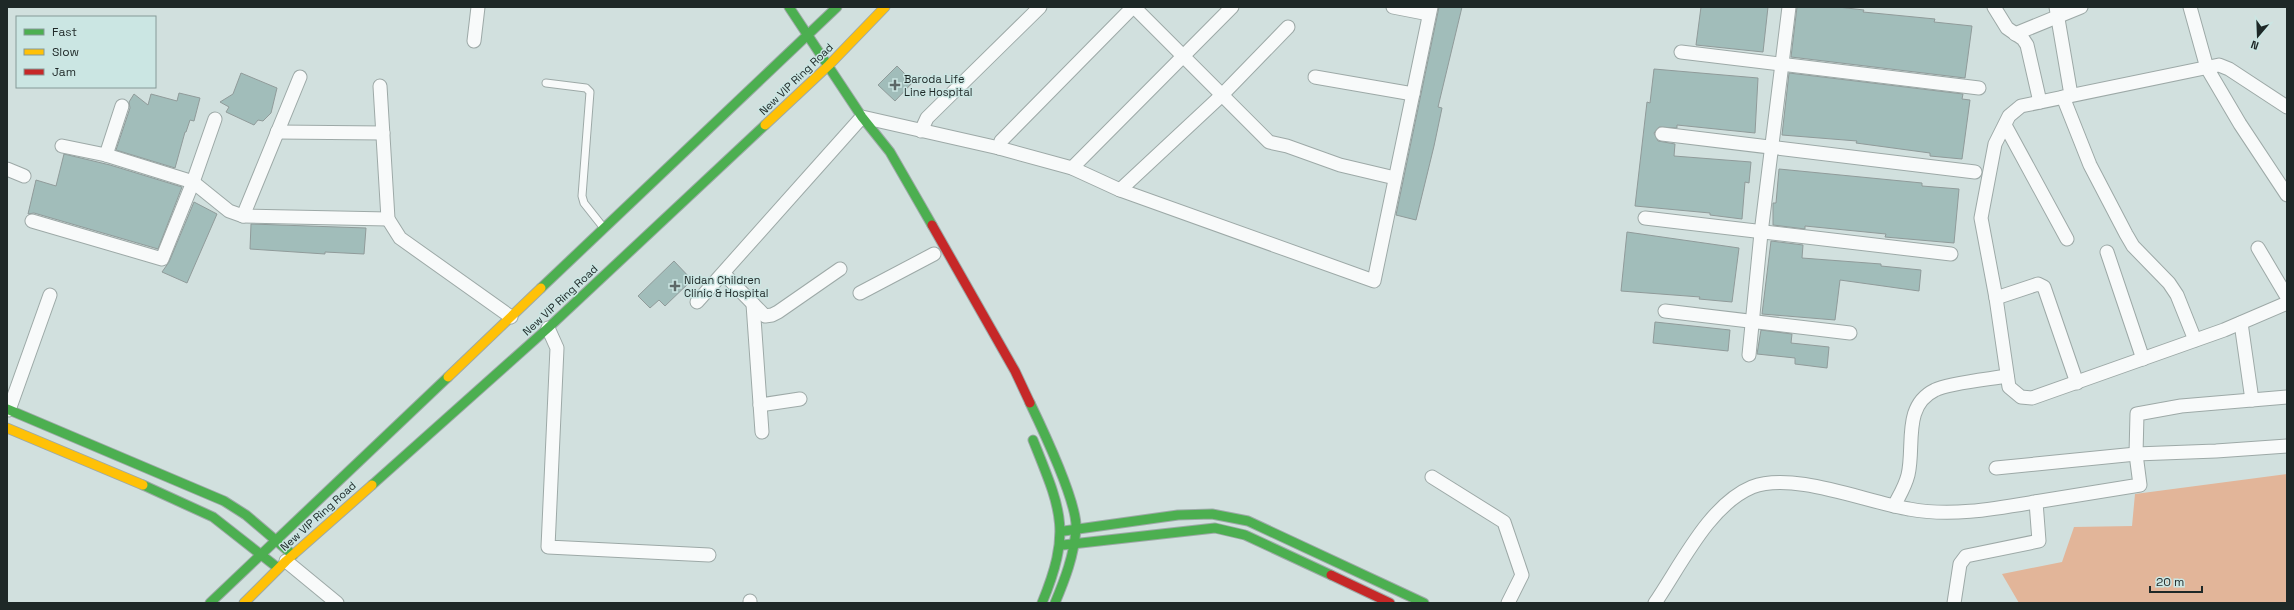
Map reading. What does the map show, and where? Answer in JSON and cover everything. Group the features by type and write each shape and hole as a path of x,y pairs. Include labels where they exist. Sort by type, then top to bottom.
{"street":[{"path":"474,41 478,7"},
{"path":"789,7 829,65 862,117 890,152 1015,371 1043,430 1071,503 1076,528 1069,569 1055,603"},
{"name":"New VIP Ring Road","path":"210,603 838,7"},
{"name":"New VIP Ring Road","path":"244,603 285,561 548,328 829,65 885,7"},
{"path":"921,131 927,118 1040,7"},
{"path":"999,148 1001,141 1133,7 1269,142 1287,146 1340,165 1395,178"},
{"path":"1072,168 1232,7"},
{"path":"862,117 999,148 1072,168 1120,190 1374,281 1430,10 1393,7"},
{"path":"1749,355 1761,233 1789,7"},
{"path":"1994,7 2007,28 2027,45 2040,102"},
{"path":"2015,34 2057,11 2081,7"},
{"path":"2190,7 2207,68 2240,124 2287,196"},
{"path":"2057,11 2067,96 2090,165 2133,246 2169,284 2177,295 2195,340"},
{"path":"1120,190 1222,95 1288,27"},
{"path":"1681,52 1980,88"},
{"path":"2287,107 2229,69 2218,65 2021,106 2009,116 1995,144 1981,218 1996,298 2008,386 2021,397 2032,398 2077,383 2241,323 2287,303"},
{"path":"1315,76 1413,94"},
{"path":"243,216 300,77"},
{"path":"380,86 388,219 400,238 511,317"},
{"path":"106,155 122,106"},
{"path":"862,117 876,151"},
{"path":"697,302 724,274 862,117"},
{"path":"32,221 162,259 193,182 215,119"},
{"path":"2005,125 2067,239"},
{"path":"277,132 383,133"},
{"path":"1662,134 1975,172"},
{"path":"62,146 106,155 193,182 229,211 243,216 388,219"},
{"path":"7,169 24,176"},
{"path":"1645,218 1761,233 1951,254"},
{"path":"2258,248 2287,297"},
{"path":"2107,252 2143,359"},
{"path":"860,293 934,254"},
{"path":"724,274 765,316 772,315 840,269"},
{"path":"1996,298 2031,285 2038,284 2044,287 2077,383"},
{"path":"50,295 8,410 224,501 277,540 285,561"},
{"path":"753,304 762,432"},
{"path":"1665,312 1850,333"},
{"path":"2241,323 2252,400"},
{"path":"548,328 557,348 548,547 709,555"},
{"path":"1894,506 1904,488 1908,474 1913,416 1921,398 1936,389 2007,376"},
{"path":"1654,603 1710,518 1728,502 1753,487 1776,483 1798,483 1910,510 1950,512 1980,511 2140,485 2136,454 2137,414 2181,406 2287,397"},
{"path":"760,405 800,399"},
{"path":"7,428 201,510 213,517 261,554 285,561 337,603"},
{"path":"1028,428 1057,507 1061,532 1055,568 1042,603"},
{"path":"1996,468 2136,454 2216,452 2287,446"},
{"path":"1432,477 1504,522 1522,574 1508,603"},
{"path":"1954,603 1960,564 1966,556 2039,541 2036,502"},
{"path":"1061,532 1076,528 1178,515 1212,514 1248,521 1424,603"},
{"path":"1060,545 1074,545 1183,530 1215,528 1245,535 1390,603"}],"lane":[{"path":"546,83 586,88 590,92 582,196 584,203 604,228"}],"shaded area":[{"path":"2287,474 2287,603 2019,603 2002,574 2062,562 2074,527 2132,526 2135,494"}],"building":[{"path":"1439,7 1462,7 1438,107 1442,108 1416,220 1396,215"},
{"path":"1701,7 1768,7 1763,52 1696,45"},
{"path":"1797,7 1838,7 1864,10 1863,12 1935,19 1934,22 1972,26 1965,78 1791,57"},
{"path":"897,66 913,82 895,101 878,85"},
{"path":"1654,69 1758,78 1755,133 1677,125 1677,128 1659,127 1654,133 1658,141 1675,144 1674,156 1751,162 1749,183 1745,182 1742,219 1710,215 1710,213 1635,206 1647,102 1650,103"},
{"path":"241,73 277,88 271,113 263,121 258,120 254,125 226,112 229,107 220,102 233,94"},
{"path":"1789,73 1963,94 1962,99 1970,100 1962,159 1930,156 1930,153 1856,143 1857,141 1782,135"},
{"path":"179,93 200,98 194,121 190,120 185,132 175,168 116,150 130,108 129,102 134,94 148,105 151,94 177,101"},
{"path":"64,154 110,165 182,187 158,249 34,213 28,214 36,180 56,186"},
{"path":"1779,169 1922,183 1922,186 1959,189 1954,243 1885,237 1886,234 1805,226 1805,229 1773,225 1773,203 1776,203"},
{"path":"194,202 217,214 187,283 162,272 169,262"},
{"path":"251,224 366,228 364,254 325,252 325,254 250,249"},
{"path":"1627,232 1739,248 1732,302 1699,299 1700,297 1621,291"},
{"path":"1771,241 1803,245 1802,258 1881,264 1881,266 1921,270 1919,291 1840,280 1835,320 1762,314"},
{"path":"674,261 692,280 665,306 659,300 650,308 638,296"},
{"path":"1655,322 1730,330 1728,351 1653,343"},
{"path":"1761,330 1792,334 1791,343 1829,347 1827,368 1795,364 1795,358 1757,354"}],"traffic: fast":[{"path":"789,7 862,117 890,152 932,225"},
{"path":"541,288 837,7"},
{"path":"372,485 548,328 765,125"},
{"path":"210,603 448,377"},
{"path":"1030,403 1058,466 1075,517 1076,529 1071,558 1066,576 1055,603"},
{"path":"7,409 224,501 246,515 293,555"},
{"path":"1033,440 1056,503 1060,538 1057,557 1042,603"},
{"path":"143,485 213,517 278,568"},
{"path":"1064,531 1178,515 1212,514 1248,521 1424,603"},
{"path":"1063,545 1215,528 1245,535 1331,575"}],"traffic: slow":[{"path":"765,125 829,65 885,7"},
{"path":"448,377 541,288"},
{"path":"7,428 143,485"},
{"path":"244,603 286,561 372,485"}],"traffic: jam":[{"path":"932,225 1015,371 1030,403"},
{"path":"1331,575 1390,603"}],"place":[{"name":"Baroda Life Line Hospital","path":"895,85"},
{"name":"Nidan Children Clinic & Hospital","path":"675,286"}]}
